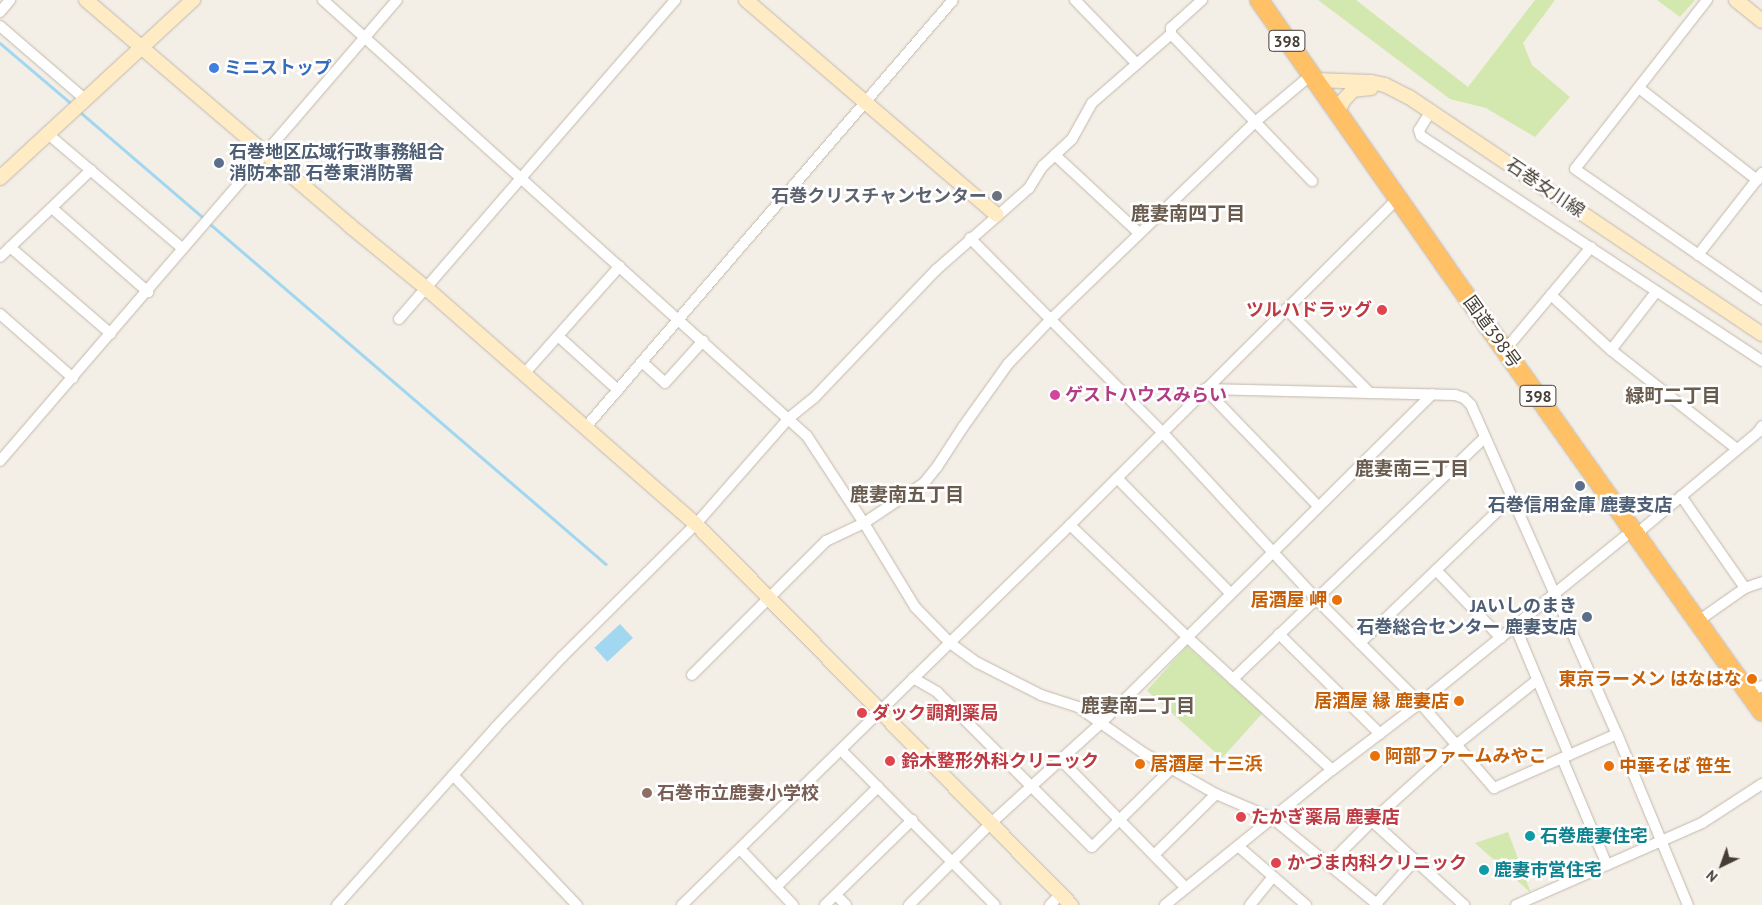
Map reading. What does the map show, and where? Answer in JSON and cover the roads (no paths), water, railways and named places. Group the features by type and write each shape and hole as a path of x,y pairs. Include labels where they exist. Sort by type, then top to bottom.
{"highway":[{"name":"国道398号","path":"1259,0 1698,621 1755,689 1762,712"}],"street":[{"path":"0,12 10,0"},
{"path":"86,0 426,288 696,524 878,712 1070,905"},
{"path":"2,172 80,106 193,0"},
{"path":"323,0 680,320 811,441 915,607 950,643 978,663 1041,695 1078,707 1100,724 1171,769 1216,794 1272,818 1377,904 1415,860"},
{"path":"0,461 267,154 397,0"},
{"path":"399,319 675,0"},
{"path":"746,0 997,215"},
{"path":"585,428 680,320 953,0"},
{"path":"1075,0 1137,64"},
{"path":"1202,0 1171,28 1171,34 1312,181"},
{"path":"1707,0 1575,169 1762,299"},
{"path":"1736,0 1762,21"},
{"path":"0,26 80,106"},
{"path":"337,905 562,656 696,524 788,418 814,398 931,275 970,238 1029,188 1043,166 1072,139 1092,103 1171,34"},
{"path":"692,675 826,541 864,523 924,483 938,467 962,427 1008,364 1050,320 1254,122 1313,78"},
{"name":"石巻女川線","path":"1313,78 1371,82 1396,90 1762,334"},
{"path":"1338,112 1343,100 1357,88 1373,87 1396,90"},
{"path":"1639,88 1759,177 1698,255"},
{"path":"1431,112 1419,130 1421,136 1762,361"},
{"path":"48,134 183,249"},
{"path":"1055,155 1139,233"},
{"path":"0,257 91,170"},
{"path":"682,905 1070,525 1398,198"},
{"path":"52,208 148,292"},
{"path":"970,238 1163,433 1316,599 1420,703 1494,788 1617,734"},
{"path":"10,247 111,334"},
{"path":"1505,350 1590,247"},
{"path":"524,374 620,266"},
{"path":"1610,350 1656,292"},
{"path":"1551,295 1610,350 1737,449"},
{"path":"1286,309 1370,393"},
{"path":"0,314 73,378"},
{"path":"558,336 618,390"},
{"path":"642,362 665,383 703,341"},
{"path":"1206,389 1432,394 1464,398 1471,405 1617,734 1688,905"},
{"path":"1206,389 1318,506"},
{"path":"909,905 990,824 1100,724 1186,636 1432,394"},
{"path":"1165,905 1332,770 1420,703 1554,593 1627,535 1635,533 1761,431"},
{"path":"1233,679 1485,437"},
{"path":"1117,478 1230,593"},
{"path":"1681,496 1745,588"},
{"path":"1360,643 1511,498"},
{"path":"1070,525 1186,636 1332,770"},
{"path":"1436,570 1501,638"},
{"path":"1698,621 1745,588 1762,582"},
{"path":"1515,626 1607,865"},
{"path":"1279,634 1380,734"},
{"path":"913,678 938,692 1092,847 1171,769"},
{"path":"1328,865 1372,821 1456,744 1537,680"},
{"path":"841,750 995,905"},
{"path":"1060,759 1186,888"},
{"path":"453,775 577,905"},
{"path":"1516,905 1702,823 1762,784"},
{"path":"776,888 878,787"},
{"path":"1154,855 1216,794"},
{"path":"826,905 912,820"},
{"path":"1372,821 1464,905"},
{"path":"1238,846 1272,878 1306,905"},
{"path":"740,850 793,905"},
{"path":"1250,905 1272,878"},
{"path":"836,895 846,905"},
{"path":"1050,905 1060,895"}],"water":[{"path":"620,624 633,638 607,662 594,648"}],"waterway":[{"path":"0,43 73,105"},
{"path":"79,111 205,219"},
{"path":"209,223 606,564"}],"place":[{"name":"ミニストップ","path":"214,68"},
{"name":"石巻地区広域行政事務組合 消防本部 石巻東消防署","path":"219,163"},
{"name":"石巻クリスチャンセンター","path":"997,196"},
{"name":"ツルハドラッグ","path":"1382,310"},
{"name":"ゲストハウスみらい","path":"1055,395"},
{"name":"石巻信用金庫 鹿妻支店","path":"1580,486"},
{"name":"居酒屋 岬","path":"1337,600"},
{"name":"JAいしのまき 石巻総合センター 鹿妻支店","path":"1587,617"},
{"name":"東京ラーメン はなはな","path":"1752,679"},
{"name":"居酒屋 縁 鹿妻店","path":"1459,701"},
{"name":"ダック調剤薬局","path":"862,713"},
{"name":"阿部ファームみやこ","path":"1375,756"},
{"name":"鈴木整形外科クリニック","path":"890,761"},
{"name":"居酒屋 十三浜","path":"1140,764"},
{"name":"中華そば 笹生","path":"1609,766"},
{"name":"石巻市立鹿妻小学校","path":"647,793"},
{"name":"たかぎ薬局 鹿妻店","path":"1241,817"},
{"name":"石巻鹿妻住宅","path":"1530,836"},
{"name":"かづま内科クリニック","path":"1276,863"},
{"name":"鹿妻市営住宅","path":"1484,870"}],"district":[{"name":"鹿妻南四丁目","path":"1188,214"},
{"name":"緑町二丁目","path":"1673,396"},
{"name":"鹿妻南三丁目","path":"1412,469"},
{"name":"鹿妻南五丁目","path":"907,495"},
{"name":"鹿妻南二丁目","path":"1138,706"}]}
